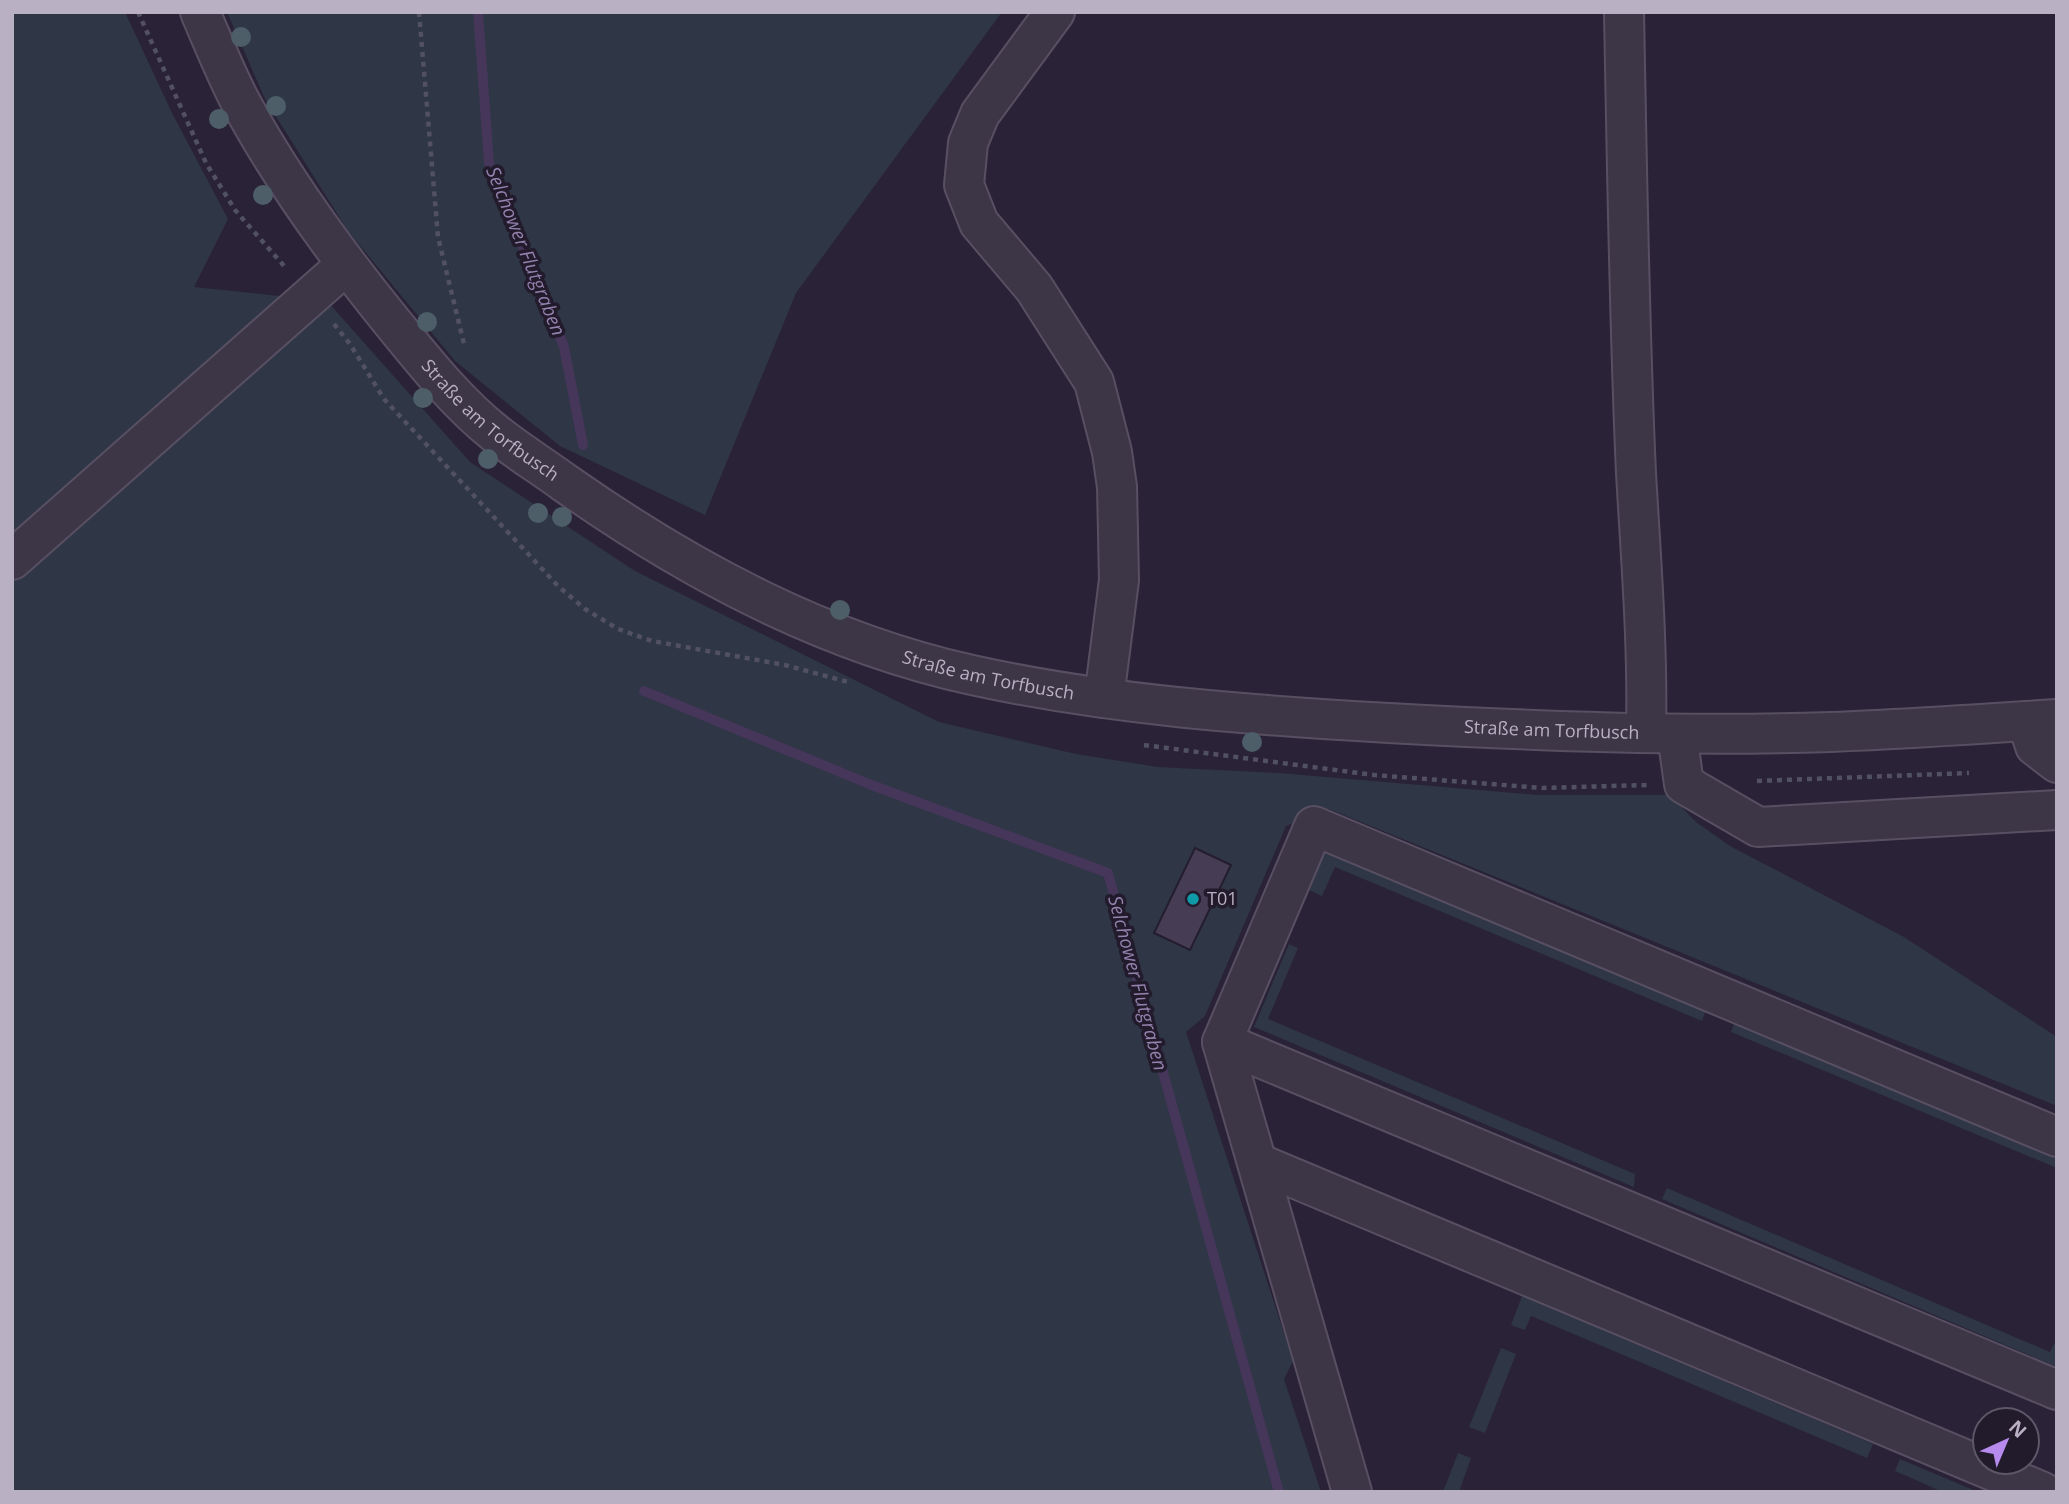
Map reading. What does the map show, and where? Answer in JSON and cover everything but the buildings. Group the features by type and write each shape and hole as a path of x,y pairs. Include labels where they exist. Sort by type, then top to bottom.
{"street":[{"name":"Straße am Torfbusch","path":"200,12 238,97 286,180 346,265 430,369 492,431 636,532 755,599 816,625 879,648 970,674 1104,698 1310,719 1487,729 1662,733 1831,732 2042,720"},
{"path":"1055,12 980,114 968,144 964,185 979,223 1034,288 1094,382 1112,452 1117,488 1119,580 1104,698"},
{"path":"1623,12 1636,474 1644,572 1647,658 1662,733 1684,784 1758,827 2057,810"},
{"path":"12,560 346,265"},
{"path":"2042,720 2035,746 2057,763"},
{"path":"1352,1492 1222,1042 1314,826 2057,1137"},
{"path":"1222,1042 2057,1390"},
{"path":"1258,1163 2043,1492"}],"path":[{"path":"138,12 206,163 235,210 350,344 384,399 558,586 585,609 618,629 652,641 785,665 850,682"},
{"path":"419,12 438,237 467,355"},
{"path":"1133,743 1374,775 1542,788 1684,784"},
{"path":"1753,781 1974,773"}],"shaded area":[{"path":"12,12 125,12 172,113 228,219 194,287 327,301 470,462 635,571 939,722 1076,754 1158,767 1279,773 1538,795 1670,795 1696,822 1730,846 1904,937 2057,1037 2057,1106 1329,809 1286,826 1205,1016 1186,1032 1293,1361 1284,1379 1321,1492 12,1492"},
{"path":"227,12 1002,12 796,293 705,515 560,446 455,361 348,231 265,99"},
{"path":"1325,850 1706,1010 1702,1021 1335,867 1322,896 1309,890"},
{"path":"1289,944 1298,948 1268,1019 1635,1174 1634,1187 1254,1027"},
{"path":"1736,1019 2057,1152 2057,1168 1731,1032"},
{"path":"1667,1188 2050,1352 2057,1338 2057,1367 1662,1199"},
{"path":"1522,1296 1873,1444 1867,1458 1531,1316 1525,1330 1511,1325"},
{"path":"1501,1348 1516,1354 1485,1433 1469,1427"},
{"path":"1458,1453 1471,1458 1459,1492 1443,1492"},
{"path":"1900,1459 1978,1492 1943,1492 1895,1471"}],"waterway":[{"name":"Selchower Flutgraben","path":"478,12 489,163 564,347 583,445"},
{"name":"Selchower Flutgraben","path":"644,691 869,784 1108,873 1279,1492"}],"place":[{"name":"T01","path":"1193,899"}]}
